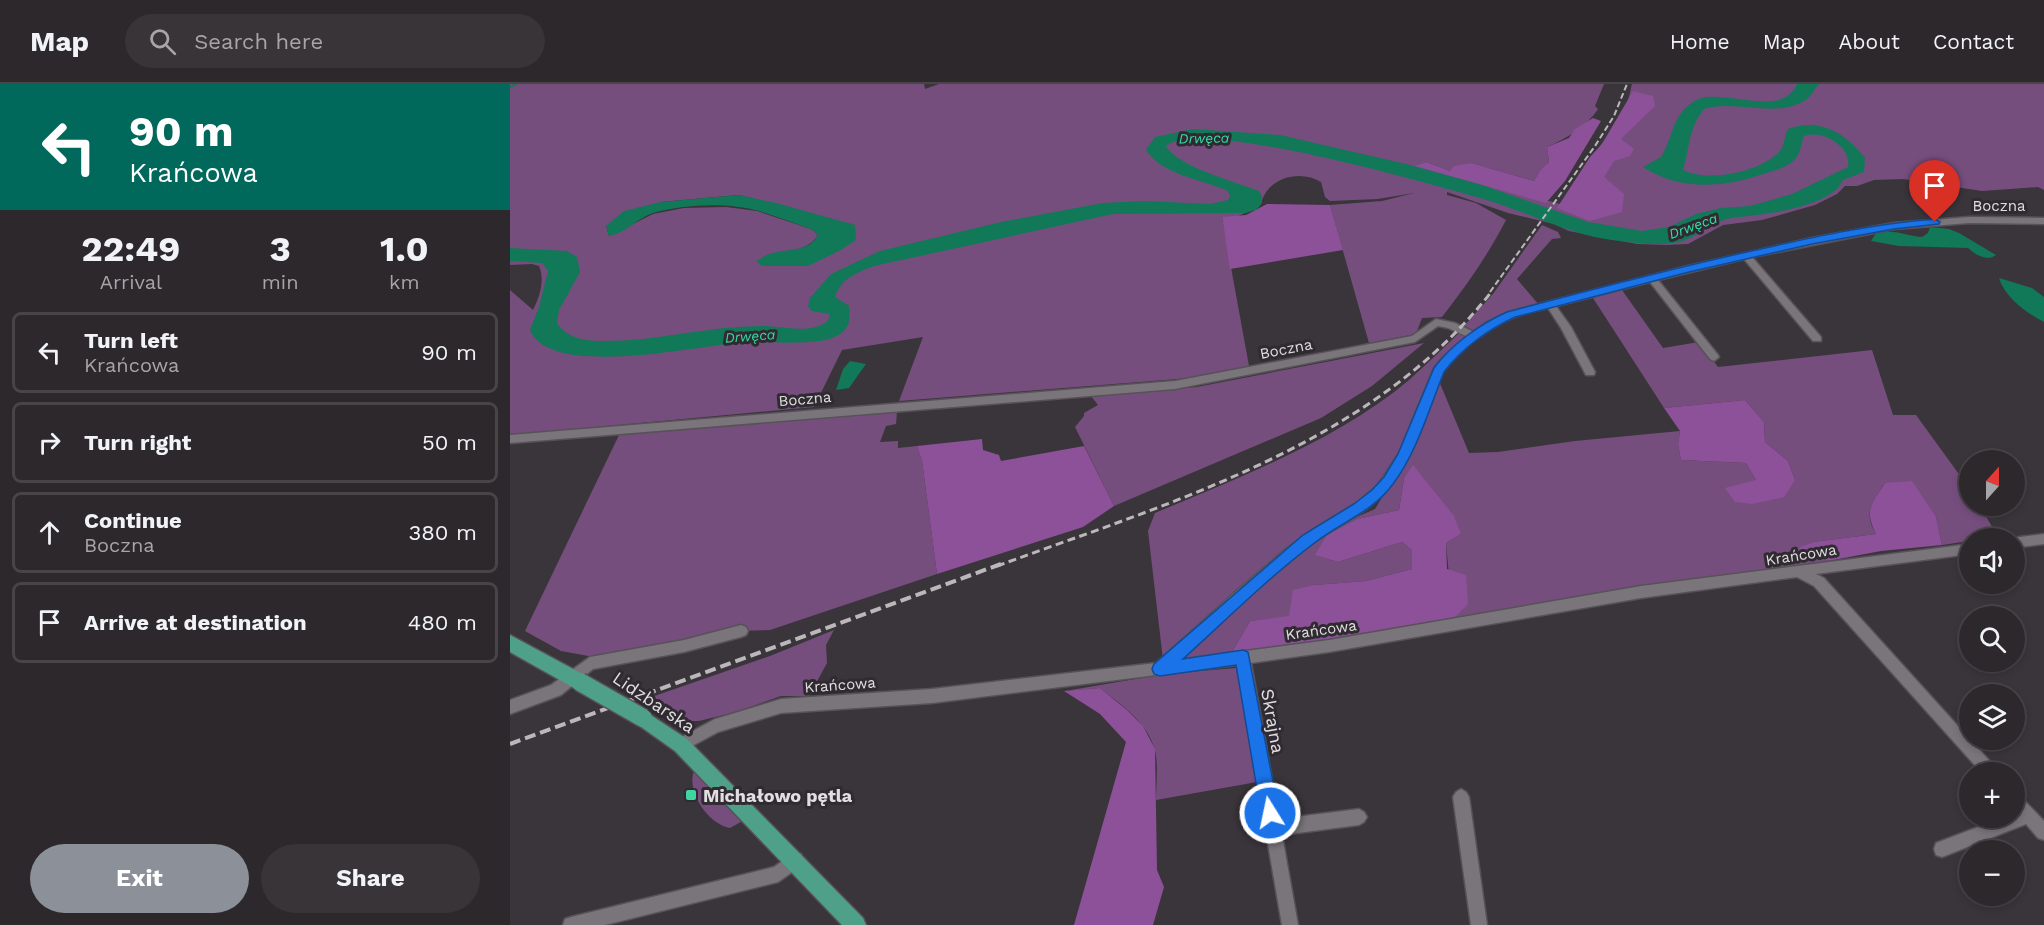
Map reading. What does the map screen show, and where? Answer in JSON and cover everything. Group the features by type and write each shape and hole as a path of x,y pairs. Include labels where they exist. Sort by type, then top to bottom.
{"main road":[{"name":"Lidzbarska","path":"510,643 643,718 681,745 856,925"}],"street":[{"name":"Boczna","path":"510,439 1175,385 1415,339 1436,322 1451,325 1475,336 1491,324 1511,315 1652,278 1812,241 1894,226 1969,220 2044,220"},
{"path":"1747,257 1817,339"},
{"path":"1652,278 1714,357"},
{"path":"1551,304 1590,372"},
{"path":"1160,669 1308,539 1359,508 1377,494 1389,481 1404,454 1438,370 1475,336"},
{"path":"2025,542 2044,539"},
{"name":"Krańcowa","path":"681,745 715,726 781,706 932,696 1160,669 1329,646 1641,592 1959,550"},
{"path":"1799,572 1819,582 1981,762"},
{"path":"510,707 576,680 590,663 684,646 741,631"},
{"name":"Skrajna","path":"1243,657 1290,925"},
{"path":"1461,797 1479,925"},
{"path":"2025,812 2044,832"},
{"path":"1942,849 2028,815"},
{"path":"1272,828 1359,817"},
{"path":"571,925 778,874 795,860"}],"shaded area":[{"path":"510,84 924,84 925,89 939,84 1604,84 1595,106 1598,109 1576,131 1547,147 1549,162 1540,170 1534,181 1472,163 1450,171 1427,162 1418,166 1560,204 1621,116 1627,105 1632,84 2044,84 2044,190 2038,187 1982,191 1903,179 1874,180 1857,186 1845,186 1837,194 1815,205 1762,220 1723,225 1688,244 1667,245 1637,244 1569,231 1554,224 1508,213 1447,192 1447,195 1476,203 1506,220 1492,246 1442,317 1422,318 1416,334 1369,343 1330,205 1382,201 1414,193 1378,199 1330,201 1325,197 1321,182 1299,176 1283,179 1270,188 1259,207 1238,216 1222,218 1249,366 1190,378 899,401 923,337 842,350 814,407 510,435 510,290 533,310 542,282 539,266 510,265","holes":["739,195 798,210 839,251 770,254 803,247 818,235 811,229 757,211 726,207 684,208 653,214 609,236 606,226 661,202"]},
{"path":"1633,91 1653,96 1655,106 1621,139 1634,149 1630,156 1614,161 1604,177 1624,194 1622,212 1590,221 1557,208 1590,157 1602,144"},
{"path":"1593,118 1601,121 1565,181 1546,203 1415,166 1427,162 1450,171 1454,166 1472,163 1534,181 1540,170 1549,162 1547,147 1569,138 1575,129"},
{"path":"1267,204 1330,205 1343,250 1230,269 1222,217 1246,215"},
{"path":"1542,225 1558,232 1561,238 1552,239 1517,279 1539,305 1500,316 1475,331 1464,326 1493,294"},
{"path":"1622,290 1663,348 1699,342 1718,367 1872,350 1893,415 1916,415 1959,474 1959,516 1986,516 1993,528 1959,528 1959,542 1942,545 1936,517 1885,483 1871,507 1870,519 1876,534 1813,542 1799,548 1828,561 1807,567 1453,619 1446,543 1461,534 1413,466 1404,478 1399,510 1357,519 1328,535 1316,555 1338,562 1402,542 1412,550 1412,569 1366,581 1314,585 1289,617 1250,621 1232,652 1177,660 1307,545 1332,528 1375,509 1398,471 1439,381 1469,453 1498,452 1575,441 1680,431 1678,445 1681,460 1746,463 1756,480 1795,480 1788,461 1765,442 1764,422 1745,400 1664,408 1593,298"},
{"path":"1459,333 1467,336 1465,342 1441,362 1387,479 1163,660 1148,531 1155,513 1287,456 1351,421 1409,380"},
{"path":"1424,343 1372,386 1321,418 1114,506 1075,427 1084,413 1098,405 1091,396 1197,387"},
{"path":"1745,400 1764,422 1765,442 1788,461 1795,480 1784,497 1752,504 1735,502 1725,488 1756,480 1746,463 1681,460 1678,445 1680,431 1664,408"},
{"path":"897,412 896,424 886,426 880,442 898,441 898,448 917,446 922,461 937,574 770,630 732,631 594,657 561,651 525,631 619,435 829,415"},
{"path":"982,439 983,450 999,455 1001,461 1084,446 1114,506 1083,527 937,574 922,461 917,446"},
{"path":"1413,465 1454,516 1461,534 1446,543 1447,569 1466,575 1468,604 1453,619 1360,636 1232,652 1250,621 1289,616 1293,590 1314,585 1366,581 1412,569 1412,550 1402,542 1338,562 1315,555 1327,535 1357,519 1399,510 1404,478"},
{"path":"1912,481 1936,517 1942,545 1881,551 1828,561 1798,548 1813,542 1876,534 1870,513 1876,496 1885,483"},
{"path":"834,630 826,645 827,663 809,696 781,696 739,711 699,721 676,721 643,700 770,656"},
{"path":"1236,668 1257,782 1156,800 1156,753 1145,729 1124,707 1100,688 1065,691 1165,674"},
{"path":"1100,688 1143,726 1155,749 1157,870 1164,887 1153,925 1074,925 1126,742 1100,714 1064,691"},
{"path":"695,769 746,819 730,828 707,814 700,805 693,787 692,777"}],"water":[{"name":"Drwęca","path":"1797,84 1819,84 1807,99 1783,108 1730,106 1704,109 1692,131 1683,170 1694,174 1720,175 1748,170 1760,165 1780,151 1788,129 1810,125 1831,130 1849,141 1865,158 1864,172 1843,180 1837,189 1812,203 1765,214 1726,219 1690,238 1674,243 1646,244 1603,239 1493,202 1377,170 1271,147 1224,140 1188,139 1166,146 1172,153 1194,167 1259,191 1262,203 1256,210 1245,213 1113,214 874,266 845,281 837,291 835,297 849,306 849,322 842,333 825,340 745,342 628,356 595,357 566,353 543,345 530,330 539,307 548,271 542,263 510,261 510,248 567,251 577,257 580,272 559,310 557,323 566,332 582,339 622,341 745,326 806,329 828,321 830,314 812,311 808,306 810,298 831,274 880,251 1001,222 1103,203 1145,201 1210,204 1228,200 1230,196 1228,191 1162,166 1146,150 1155,137 1193,129 1280,135 1406,164 1482,185 1588,222 1642,231 1669,227 1696,214 1721,208 1750,206 1792,194 1848,167 1848,159 1841,146 1827,137 1811,134 1804,136 1797,156 1786,166 1733,182 1702,185 1687,183 1657,175 1643,167 1661,157 1681,113 1693,102 1718,97 1764,102 1777,100 1789,95"},
{"path":"739,195 855,225 856,240 808,266 762,266 756,261 776,252 809,245 818,235 811,229 759,211 720,205 692,206 653,213 621,232 609,236 606,226 624,211 661,202"},
{"path":"1930,227 1949,229 1959,233 1996,255 1985,258 1968,248 1899,246 1871,241 1876,233 1883,232 1922,237 1928,233"},
{"path":"1999,278 2032,288 2044,297 2044,322 2011,298"},
{"path":"850,361 866,364 849,388 836,390 843,369"}],"waterway":[{"path":"510,87 516,84"}],"railway":[{"path":"1490,292 1595,146 1614,116 1627,84"},
{"path":"997,566 1199,491 1266,462 1329,428 1389,390 1444,344 1492,291"},
{"path":"510,744 1001,564"}],"place":[{"name":"Michałowo pętla","path":"691,795"}],"route":[{"path":"1270,813 1243,657 1160,669 1308,539 1359,508 1377,494 1389,481 1404,454 1438,370 1446,361 1491,324 1511,315 1688,269 1812,241 1894,226 1935,222"}]}
